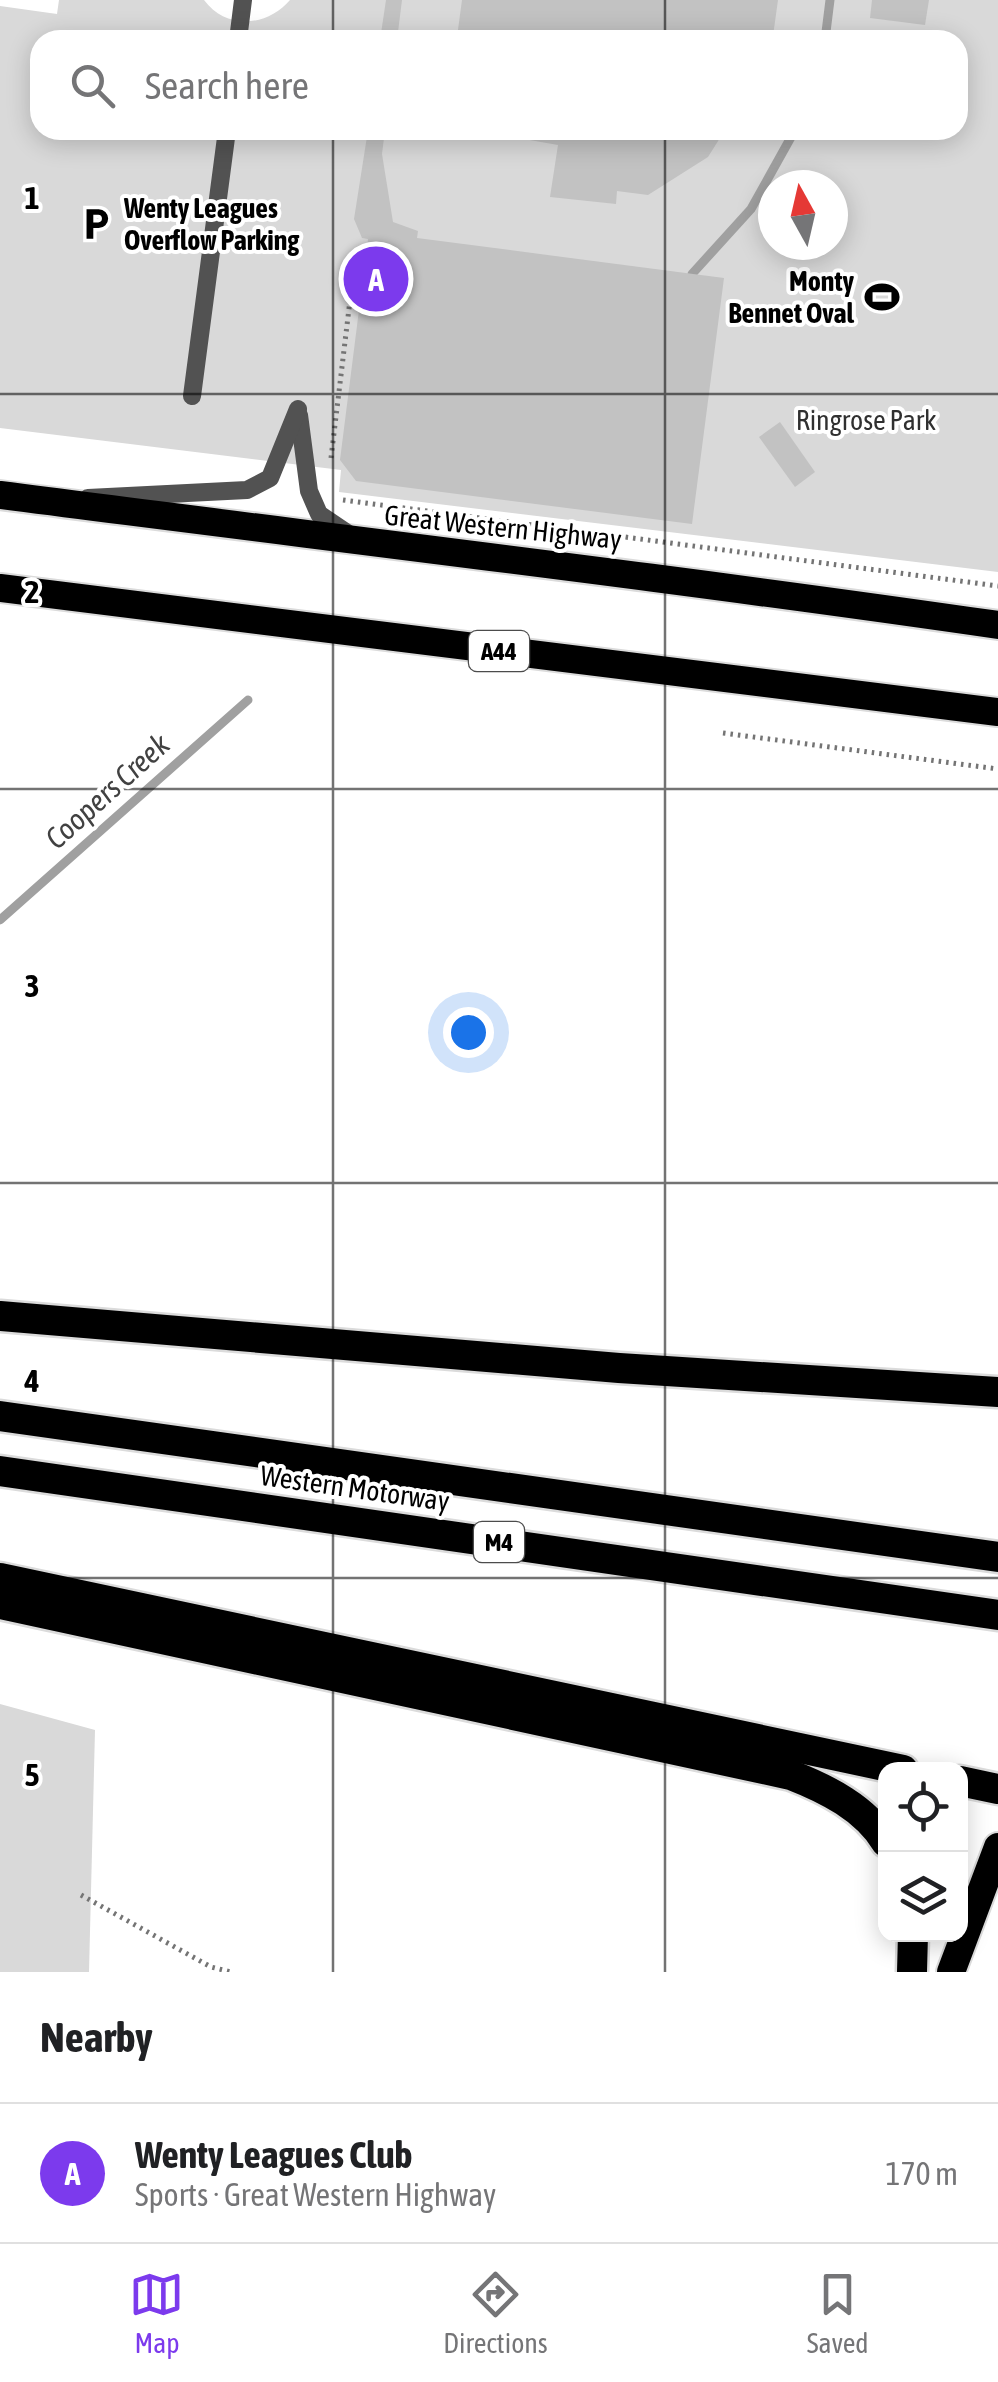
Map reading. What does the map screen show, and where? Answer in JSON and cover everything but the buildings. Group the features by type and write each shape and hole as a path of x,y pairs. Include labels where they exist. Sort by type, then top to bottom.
{"highway":[{"name":"Great Western Highway","path":"0,496 364,544 692,581 998,625"},
{"name":"A44","path":"0,588 998,712"},
{"path":"0,1316 619,1368 998,1392"},
{"name":"Western Motorway","path":"0,1416 998,1557"},
{"name":"Western Motorway","path":"0,1471 998,1616"},
{"path":"0,1578 878,1765"},
{"path":"0,1604 791,1775 822,1787 855,1809 878,1833"},
{"path":"968,1783 998,1789"},
{"path":"951,1972 998,1846"},
{"path":"912,1972 913,1942"}],"lane":[{"path":"239,30 243,0"},
{"path":"192,396 226,140"},
{"path":"50,502 144,492 247,490 270,478 298,409 310,491 319,514 364,544"}],"path":[{"path":"330,470 351,292"},
{"path":"342,499 998,586"},
{"path":"722,733 998,769"},
{"path":"81,1895 211,1967 231,1972"}],"green space":[{"name":"Ringrose Park","path":"59,0 204,0 223,16 247,21 270,16 290,0 998,0 998,572 339,492 341,470 0,428 0,6 57,14"},
{"path":"0,1704 95,1730 89,1972 0,1972"}],"waterway":[{"name":"Coopers Creek","path":"826,30 830,0"},
{"name":"Coopers Creek","path":"692,274 751,209 789,140"},
{"name":"Coopers Creek","path":"0,920 248,700"}],"place":[{"name":"Wenty Leagues Overflow Parking","path":"96,224"},
{"name":"Wenty Leagues Club","path":"376,279"},
{"name":"Monty Bennet Oval","path":"882,297"}]}
